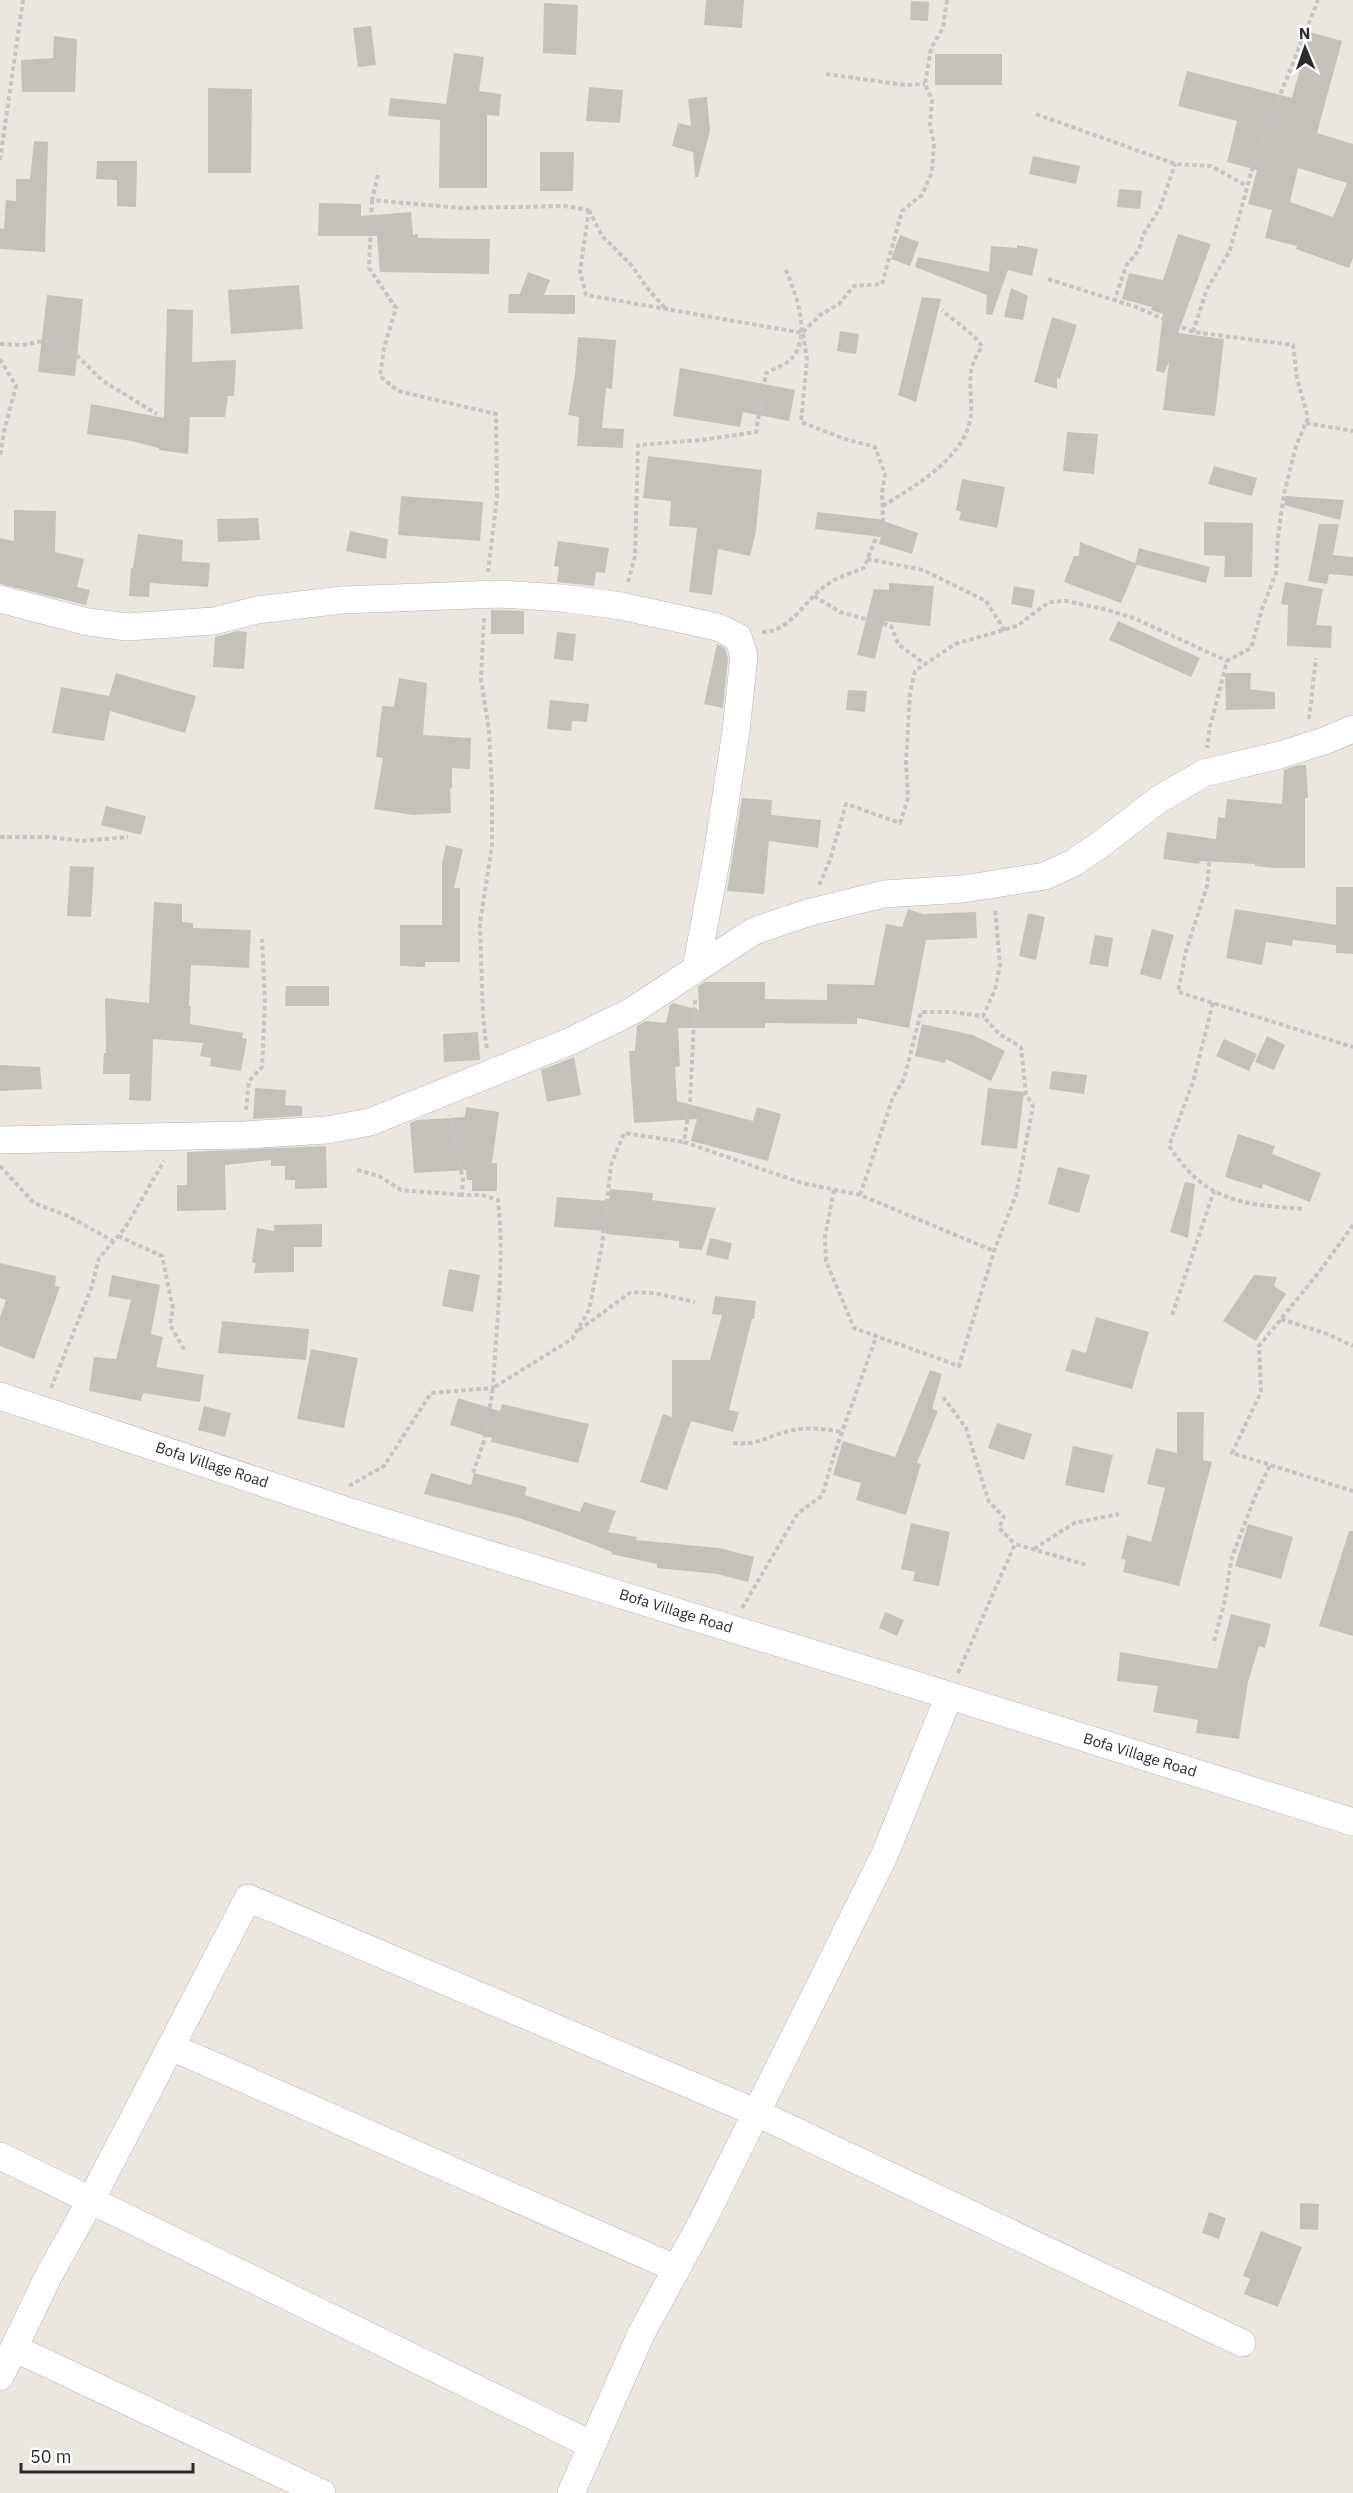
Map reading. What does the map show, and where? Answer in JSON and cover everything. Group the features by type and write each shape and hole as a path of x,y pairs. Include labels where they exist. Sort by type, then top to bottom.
{"street":[{"path":"0,598 88,622 127,627 214,621 257,610 342,600 485,595 562,598 621,606 717,627 738,637 744,656 736,731 719,845 696,969"},
{"path":"0,1140 177,1137 327,1130 370,1122 571,1041 632,1011 754,931 807,913 884,894 995,885 1046,876 1072,863 1101,844 1158,800 1204,773 1300,748 1353,729"},
{"name":"Bofa Village Road","path":"0,1396 323,1502 1353,1822"},
{"path":"571,2493 641,2334 757,2113 885,1854 949,1696"},
{"path":"0,2377 49,2275 91,2200 248,1898 757,2113 1242,2343"},
{"path":"171,2047 676,2270"},
{"path":"0,2156 592,2445"},
{"path":"14,2348 322,2493"}],"path":[{"path":"0,160 23,0"},
{"path":"621,606 635,557 638,445 701,441 756,432 766,373 791,358 803,333 820,315 839,304 854,286 882,284 902,211 922,195 932,172 934,144 930,125 932,100 925,84 931,48 943,28 947,0"},
{"path":"1193,332 1207,289 1230,250 1255,158 1318,0"},
{"path":"826,74 905,85 925,84"},
{"path":"1036,114 1175,164 1211,166 1247,186"},
{"path":"1114,302 1126,266 1139,250 1143,234 1160,208 1175,164"},
{"path":"378,175 372,200 369,268 396,308 384,348 380,376 398,391 496,414 497,497 485,595 481,679 489,731 492,846 480,923 483,1017 490,1075"},
{"path":"372,200 461,208 564,206 589,210"},
{"path":"589,210 580,271 586,295 803,333"},
{"path":"589,210 602,236 624,258 666,309"},
{"path":"726,631 771,633 799,613 825,586 864,568 883,520 885,474 875,447 845,439 801,422 807,360 795,293 785,268"},
{"path":"1048,279 1114,302 1136,307 1193,332 1293,345 1297,378 1308,418 1296,446 1284,494 1276,573 1262,609 1251,648 1227,661 1210,727 1204,773"},
{"path":"883,506 928,476 959,449 966,435 971,416 970,370 982,346 972,332 957,325 942,310"},
{"path":"0,344 22,345 54,339 74,353 103,381 158,414"},
{"path":"0,359 16,386 4,431 0,458"},
{"path":"1306,423 1353,431"},
{"path":"867,559 923,570 986,601 1005,631"},
{"path":"814,596 840,612 891,626 898,644 925,664"},
{"path":"807,913 830,860 846,804 900,823 908,798 906,764 910,693 915,671 955,644 1005,631 1017,626 1049,602 1066,601 1136,619 1227,661"},
{"path":"1300,748 1311,714 1316,658"},
{"path":"0,837 49,837 82,841 128,837"},
{"path":"1211,847 1207,886 1186,951 1178,992 1353,1047"},
{"path":"983,1016 995,990 1000,965 995,925 995,885"},
{"path":"244,1134 249,1081 262,1067 265,1001 262,939"},
{"path":"684,1142 690,1102 696,969"},
{"path":"1213,1003 1193,1082 1169,1146 1181,1164 1214,1191 1233,1201 1302,1209"},
{"path":"834,1190 825,1238 826,1261 854,1328 959,1366 994,1251 1016,1195 1033,1106 1026,1094 1021,1047 999,1034 983,1016 952,1012 921,1012 904,1079 893,1097 860,1195"},
{"path":"446,1090 463,1180 462,1195"},
{"path":"323,1502 384,1466 431,1393 493,1388 572,1339 589,1310 602,1245 611,1165 624,1133 684,1142 802,1183 860,1195 994,1251"},
{"path":"43,1410 91,1289 99,1258 125,1228 177,1137"},
{"path":"0,1166 34,1203 68,1216 113,1241"},
{"path":"357,1170 379,1176 401,1190 482,1196 498,1200 501,1226 501,1268 493,1388 484,1441 473,1473"},
{"path":"1172,1316 1214,1191"},
{"path":"1353,1225 1320,1271 1259,1346 1261,1392 1232,1453 1353,1491"},
{"path":"118,1236 162,1256 173,1308 170,1325 185,1351"},
{"path":"576,1332 631,1292 654,1293 695,1302"},
{"path":"1281,1319 1327,1334 1353,1346"},
{"path":"730,1628 798,1513 822,1496 876,1337"},
{"path":"943,1397 966,1428 989,1502 1004,1517 999,1528 1015,1544 1087,1565"},
{"path":"733,1443 750,1445 792,1430 818,1428 842,1432"},
{"path":"1214,1641 1224,1604 1232,1557 1270,1465"},
{"path":"1034,1550 1074,1524 1119,1514"},
{"path":"949,1696 978,1623 1015,1544"}],"building":[{"path":"706,0 744,0 742,28 704,25"},
{"path":"911,1 929,2 928,21 910,20"},
{"path":"544,3 578,5 576,55 543,53"},
{"path":"371,26 376,65 358,67 353,28"},
{"path":"1310,32 1342,41 1317,133 1353,144 1353,258 1349,268 1296,249 1297,246 1265,238 1272,210 1248,204 1257,170 1227,162 1237,121 1178,106 1187,71 1292,98","holes":["1298,168 1347,183 1333,217 1290,202"]},
{"path":"54,36 77,39 75,92 22,92 21,60 53,58"},
{"path":"454,53 484,57 479,91 501,94 499,116 487,115 487,188 439,188 440,120 388,116 390,98 446,104"},
{"path":"935,54 1002,54 1002,85 935,85"},
{"path":"589,87 623,90 620,123 586,121"},
{"path":"208,88 252,89 251,173 208,173"},
{"path":"707,97 710,131 698,177 695,177 693,152 672,146 678,123 691,126 688,99"},
{"path":"34,141 48,142 45,252 0,249 0,228 4,229 6,200 16,201 16,179 30,179"},
{"path":"540,152 574,152 573,191 540,191"},
{"path":"1033,156 1080,166 1076,184 1029,174"},
{"path":"97,161 137,161 136,207 117,206 117,180 96,179"},
{"path":"1119,189 1142,191 1140,209 1117,207"},
{"path":"319,203 361,204 361,216 411,212 413,235 418,234 418,238 490,239 489,274 380,272 377,236 318,236"},
{"path":"1178,234 1211,244 1178,333 1224,339 1215,416 1163,410 1169,362 1164,373 1156,371 1163,314 1151,310 1152,307 1122,299 1129,273 1163,280"},
{"path":"900,235 919,242 910,266 891,259"},
{"path":"1017,245 1038,249 1032,276 1008,270 992,315 986,314 987,295 915,267 918,257 989,272 991,246 1017,248"},
{"path":"528,272 550,280 544,295 575,295 575,314 508,313 509,294 520,294"},
{"path":"299,285 303,329 231,334 228,290"},
{"path":"1011,288 1028,296 1023,320 1004,317"},
{"path":"47,295 83,299 75,376 38,372"},
{"path":"922,297 941,299 916,402 898,395"},
{"path":"167,309 193,310 192,362 236,360 234,396 228,396 225,417 190,417 188,454 87,434 91,404 164,418"},
{"path":"1052,317 1077,325 1060,379 1057,378 1057,389 1034,382"},
{"path":"840,331 859,334 856,354 837,351"},
{"path":"578,337 616,340 612,389 606,388 602,428 624,429 623,448 577,446 579,417 568,415"},
{"path":"680,368 795,390 789,421 743,412 740,427 673,416"},
{"path":"1067,432 1098,434 1094,474 1063,471"},
{"path":"648,456 762,470 756,531 750,556 718,549 712,595 689,592 697,528 669,526 671,501 643,498"},
{"path":"1214,466 1257,478 1252,496 1208,484"},
{"path":"962,479 1005,487 997,528 959,520 961,512 956,510"},
{"path":"401,496 483,502 480,541 398,535"},
{"path":"1286,496 1344,500 1340,520 1284,505"},
{"path":"14,510 56,511 55,552 84,559 77,587 90,590 86,605 0,584 0,538 14,541"},
{"path":"817,512 878,519 918,533 912,554 879,544 881,537 815,529"},
{"path":"258,518 260,540 218,542 217,519"},
{"path":"1204,522 1253,523 1252,577 1224,577 1225,556 1204,555"},
{"path":"1319,524 1339,524 1333,555 1353,557 1353,576 1329,574 1327,584 1308,581"},
{"path":"350,531 388,539 386,559 346,551"},
{"path":"138,534 183,540 182,561 210,563 208,587 150,583 149,597 129,596 131,568 133,568"},
{"path":"558,541 609,548 605,573 596,572 594,586 557,582 559,567 554,566"},
{"path":"1080,542 1135,563 1139,548 1210,567 1206,583 1137,565 1121,603 1064,582 1074,556 1079,556"},
{"path":"1285,582 1323,589 1316,625 1332,626 1331,648 1287,646 1288,605 1281,604"},
{"path":"889,583 934,586 930,626 884,621 875,659 857,655 874,589 889,590"},
{"path":"1014,586 1035,590 1032,608 1011,604"},
{"path":"491,610 524,611 524,634 491,634"},
{"path":"1118,621 1200,658 1191,677 1109,640"},
{"path":"237,631 247,632 244,669 213,667 215,637"},
{"path":"557,632 576,634 573,661 554,659"},
{"path":"717,644 725,648 728,658 723,708 704,704"},
{"path":"116,673 196,696 185,733 110,711 104,741 52,733 61,687 109,696"},
{"path":"1225,673 1251,673 1250,689 1275,692 1275,709 1226,710"},
{"path":"399,678 427,683 423,735 471,738 470,769 452,768 451,813 413,815 374,809 383,758 376,757 382,706 394,707"},
{"path":"848,690 867,691 865,712 846,710"},
{"path":"550,700 589,704 587,722 572,721 571,731 547,729"},
{"path":"1306,765 1308,798 1305,798 1305,868 1275,868 1255,866 1255,864 1200,861 1199,864 1163,859 1167,832 1216,839 1218,817 1225,818 1227,799 1282,804 1284,770"},
{"path":"742,798 772,800 771,815 821,820 818,848 769,841 764,894 727,891"},
{"path":"106,806 146,816 141,835 101,825"},
{"path":"446,845 463,849 454,888 460,888 460,962 425,962 425,967 400,966 400,925 442,925 442,863"},
{"path":"70,866 94,867 91,917 67,916"},
{"path":"1336,887 1353,887 1353,954 1336,953 1336,945 1293,940 1292,946 1266,942 1262,965 1226,958 1235,909 1336,925"},
{"path":"154,902 182,904 182,922 193,923 193,928 251,930 249,968 191,965 189,1006 191,1006 190,1024 243,1033 242,1038 247,1039 241,1071 210,1066 211,1058 200,1056 203,1043 153,1039 151,1101 129,1100 130,1074 103,1074 104,1053 106,1053 105,998 149,1003"},
{"path":"908,909 923,914 976,912 977,938 926,940 909,1028 857,1018 857,1024 765,1023 765,1028 678,1028 680,1066 675,1067 677,1101 753,1121 757,1107 781,1114 768,1161 691,1141 697,1119 634,1123 629,1051 635,1051 637,1026 646,1021 666,1023 670,1005 673,1003 699,1010 698,986 705,982 765,982 765,999 827,1000 827,984 874,985 886,924 902,927"},
{"path":"1028,913 1045,917 1036,960 1019,956"},
{"path":"1152,929 1174,935 1161,980 1140,974"},
{"path":"1095,935 1113,938 1108,967 1089,964"},
{"path":"286,986 329,986 329,1006 285,1006"},
{"path":"922,1024 973,1035 1005,1051 991,1081 946,1059 945,1063 915,1056"},
{"path":"478,1032 480,1060 444,1062 443,1034"},
{"path":"1267,1036 1285,1045 1274,1070 1255,1062"},
{"path":"1224,1039 1257,1054 1249,1071 1216,1056"},
{"path":"574,1057 581,1095 547,1102 541,1070"},
{"path":"0,1065 40,1067 42,1089 0,1091"},
{"path":"1052,1071 1087,1075 1084,1094 1049,1089"},
{"path":"255,1088 286,1090 285,1105 302,1106 302,1116 253,1119"},
{"path":"988,1088 1024,1092 1017,1149 981,1145"},
{"path":"466,1107 499,1112 492,1163 497,1163 497,1191 472,1191 472,1180 467,1180 466,1170 414,1173 410,1123 417,1120 465,1117"},
{"path":"1238,1134 1275,1146 1272,1154 1321,1173 1310,1202 1263,1184 1262,1189 1225,1177"},
{"path":"326,1146 327,1188 295,1189 295,1180 285,1180 285,1166 271,1166 271,1160 225,1165 226,1210 177,1211 177,1185 187,1185 187,1152"},
{"path":"1058,1167 1090,1175 1079,1213 1048,1204"},
{"path":"1185,1182 1195,1184 1188,1238 1170,1232"},
{"path":"610,1189 653,1193 652,1200 716,1208 702,1250 679,1248 679,1241 606,1234 606,1231 554,1227 557,1197 609,1201"},
{"path":"322,1224 322,1247 294,1247 294,1272 254,1273 256,1263 252,1262 257,1228 274,1231 274,1225"},
{"path":"710,1238 732,1243 728,1260 706,1255"},
{"path":"0,1263 56,1276 55,1286 60,1287 34,1359 0,1346 0,1317 6,1300 0,1298"},
{"path":"449,1269 480,1275 473,1312 442,1306"},
{"path":"112,1275 160,1285 151,1334 163,1337 156,1367 204,1375 200,1402 143,1393 141,1401 89,1391 94,1357 116,1359 131,1300 108,1296"},
{"path":"1254,1275 1277,1277 1274,1286 1286,1294 1256,1341 1223,1321"},
{"path":"715,1296 756,1301 754,1319 752,1319 729,1410 739,1412 733,1432 691,1421 667,1490 640,1482 663,1414 672,1417 672,1360 710,1360 722,1315 712,1314"},
{"path":"1096,1317 1149,1332 1132,1389 1065,1371 1072,1349 1086,1353"},
{"path":"222,1321 309,1329 306,1360 218,1353"},
{"path":"311,1349 358,1358 344,1428 297,1419"},
{"path":"930,1370 942,1374 932,1409 938,1411 917,1463 921,1464 906,1515 856,1500 861,1483 833,1475 843,1441 895,1457"},
{"path":"458,1398 500,1411 502,1404 589,1424 578,1463 491,1442 492,1438 450,1425"},
{"path":"204,1406 231,1413 225,1437 198,1430"},
{"path":"1177,1412 1204,1412 1203,1460 1212,1462 1179,1586 1123,1572 1126,1560 1121,1559 1127,1535 1151,1542 1165,1488 1147,1484 1156,1448 1177,1453"},
{"path":"997,1423 1032,1434 1024,1460 988,1448"},
{"path":"1073,1446 1113,1455 1104,1493 1065,1485"},
{"path":"431,1473 471,1485 474,1473 527,1487 525,1495 580,1512 584,1502 616,1511 608,1532 637,1537 636,1540 719,1548 754,1557 748,1582 717,1574 657,1568 657,1564 611,1554 612,1552 519,1518 424,1494"},
{"path":"911,1523 950,1532 939,1586 913,1581 915,1572 901,1569"},
{"path":"1248,1524 1293,1537 1281,1579 1235,1566"},
{"path":"1349,1531 1353,1531 1353,1636 1319,1626"},
{"path":"885,1612 904,1620 897,1636 879,1628"},
{"path":"1231,1614 1271,1624 1265,1648 1259,1646 1248,1682 1239,1739 1196,1733 1198,1720 1153,1712 1158,1686 1117,1681 1120,1652 1217,1669"},
{"path":"1300,2203 1319,2204 1318,2230 1300,2229"},
{"path":"1209,2212 1226,2218 1219,2239 1202,2233"},
{"path":"1261,2231 1302,2247 1278,2307 1244,2294 1250,2279 1243,2276"}]}
